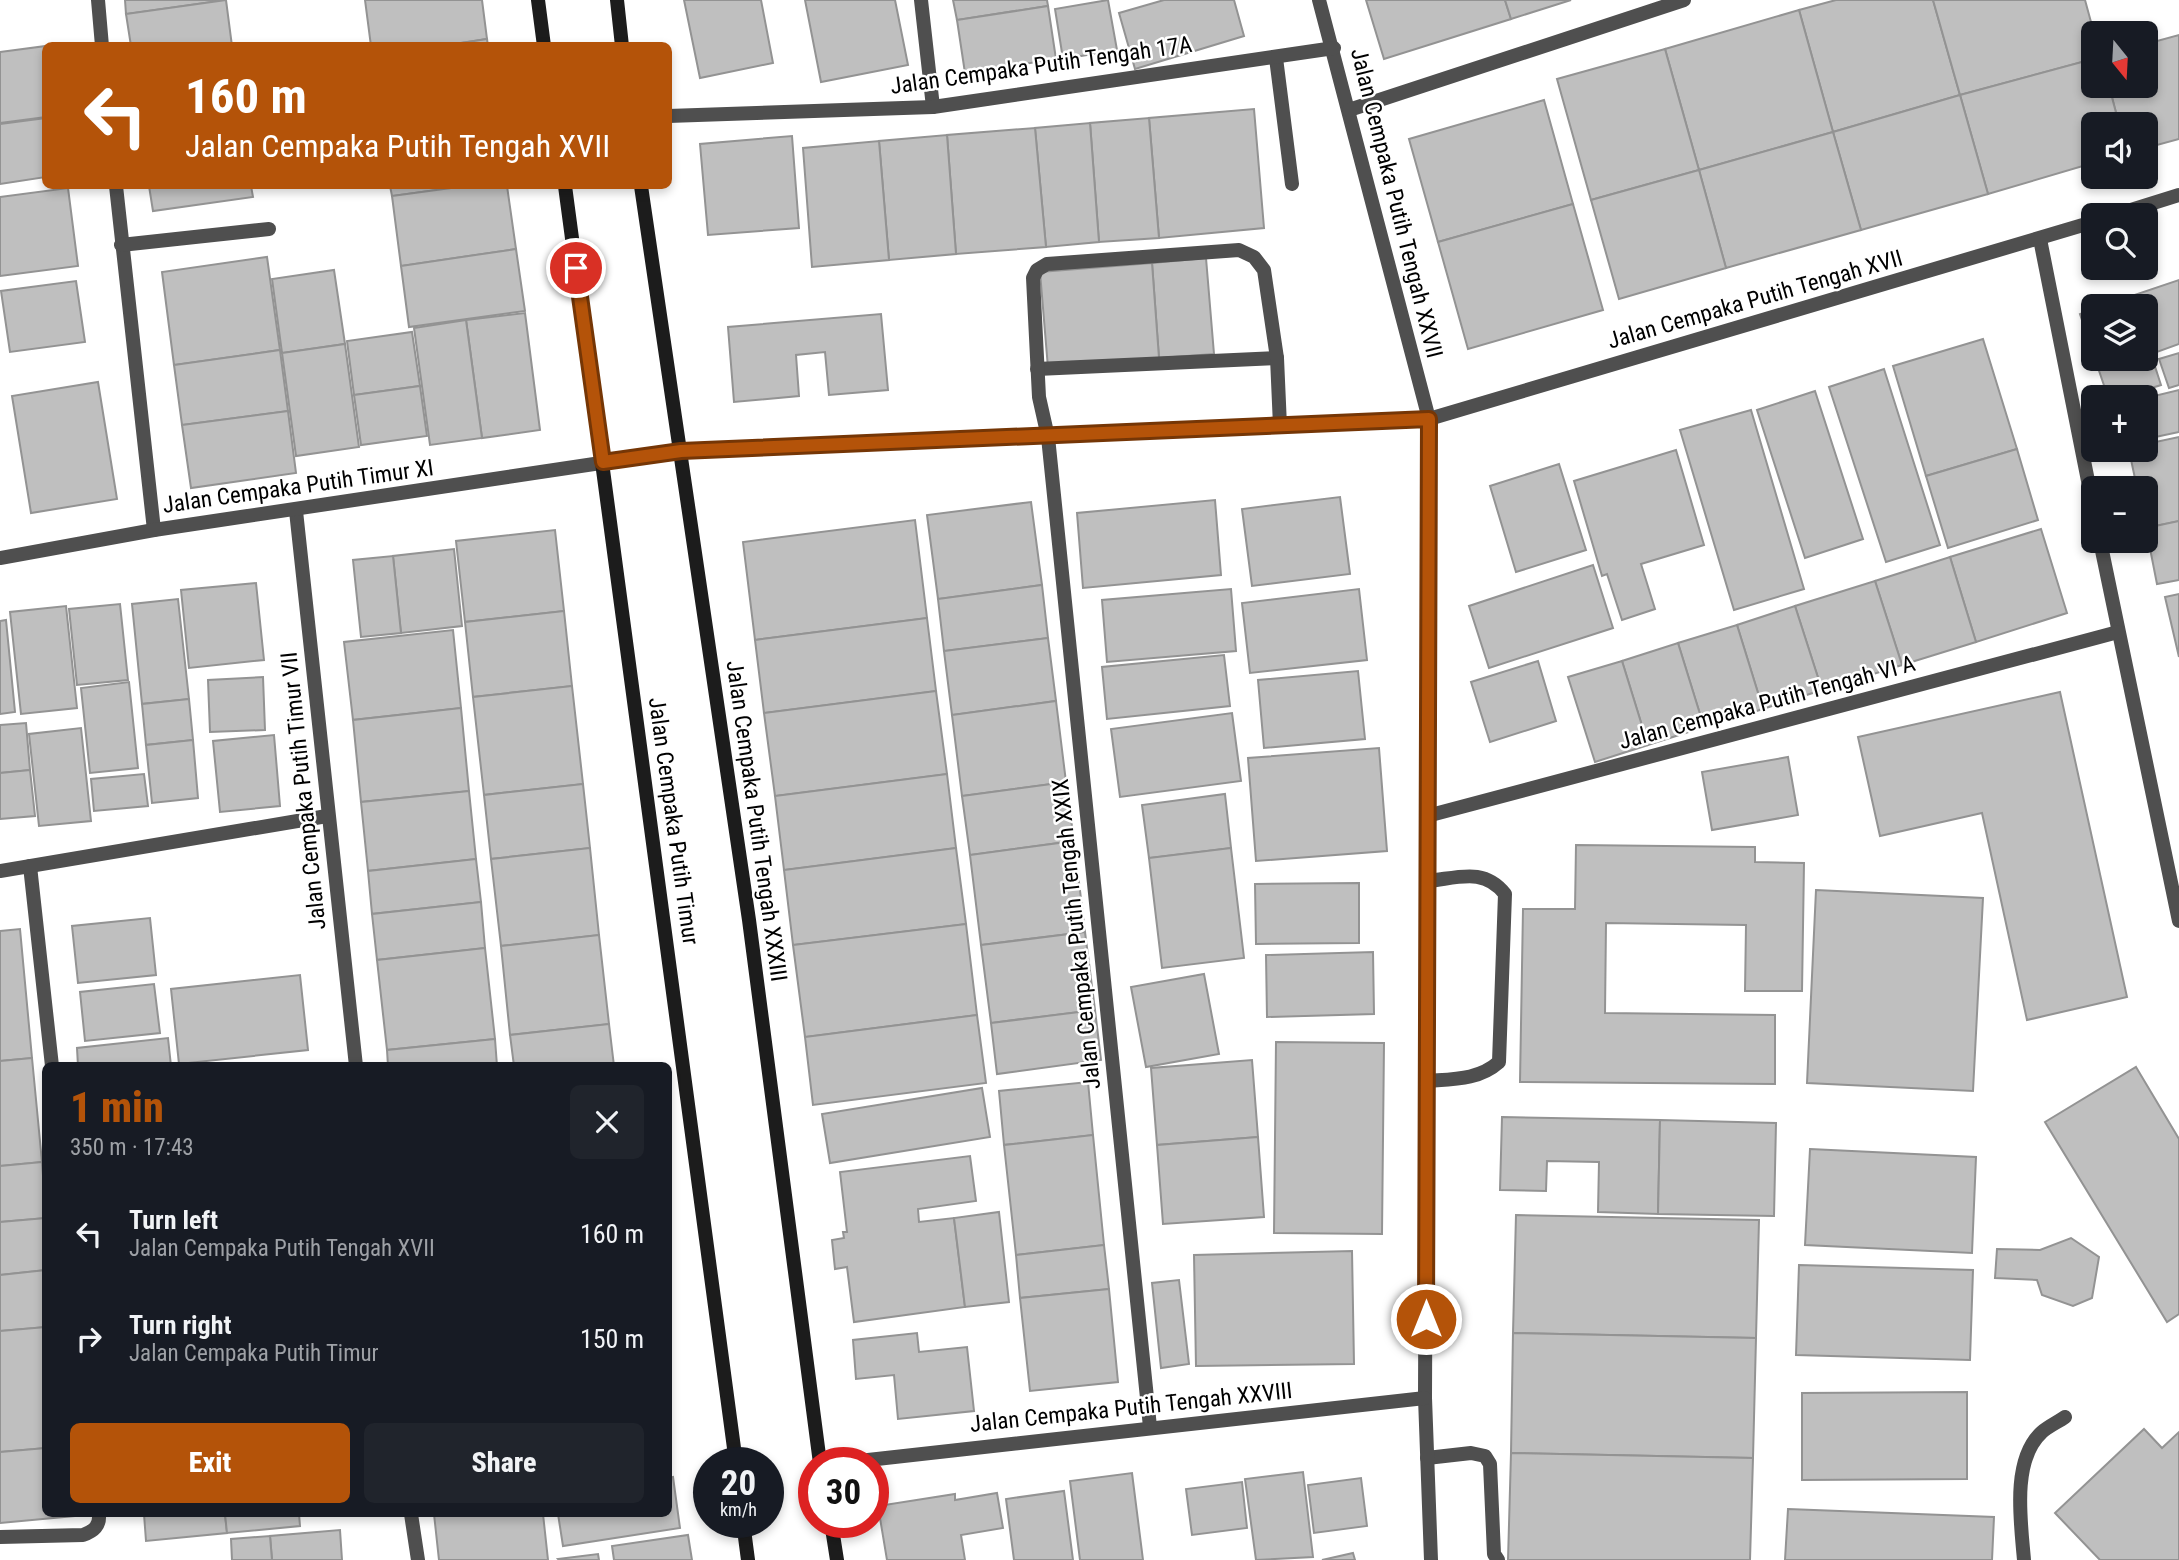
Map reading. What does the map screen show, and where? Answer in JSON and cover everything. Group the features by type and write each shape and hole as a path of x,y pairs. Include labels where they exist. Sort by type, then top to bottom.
{"street":[{"path":"98,0 102,42"},
{"path":"538,0 543,42"},
{"path":"617,0 622,42"},
{"path":"921,0 933,107"},
{"name":"Jalan Cempaka Putih Tengah XXVII","path":"1319,0 1334,48 1429,419"},
{"path":"1349,110 1684,0"},
{"name":"Jalan Cempaka Putih Tengah 17A","path":"672,116 933,107 1334,48"},
{"path":"1276,58 1292,184"},
{"path":"116,189 154,530"},
{"name":"Jalan Cempaka Putih Timur","path":"565,189 734,1447"},
{"name":"Jalan Cempaka Putih Tengah XXXIII","path":"641,189 675,451 749,920 818,1447"},
{"path":"2153,203 2179,195"},
{"name":"Jalan Cempaka Putih Tengah XVII","path":"603,462 675,451 1429,419 2081,226"},
{"path":"121,245 269,229"},
{"path":"2040,239 2087,476"},
{"name":"Jalan Cempaka Putih Tengah XXIX","path":"1150,1427 1048,437 1037,369 1033,278 1037,270 1047,264 1239,250 1254,257 1264,270 1277,358 1280,426"},
{"path":"1037,369 1277,358"},
{"path":"1429,419 1425,1398 1431,1560"},
{"name":"Jalan Cempaka Putih Timur XI","path":"0,558 154,530 296,511 603,462"},
{"name":"Jalan Cempaka Putih Timur VII","path":"296,511 356,1062"},
{"path":"2102,553 2179,921"},
{"name":"Jalan Cempaka Putih Tengah VI A","path":"1427,816 2118,632"},
{"path":"0,871 327,816"},
{"path":"30,866 52,1062"},
{"path":"1427,1081 1471,1077 1488,1071 1499,1062 1505,894 1496,883 1485,876 1428,881"},
{"name":"Jalan Cempaka Putih Tengah XXVIII","path":"889,1457 1425,1398"},
{"path":"2024,1560 2019,1495 2026,1461 2040,1434 2065,1417"},
{"path":"1427,1458 1471,1453 1485,1456 1490,1464 1494,1554 1498,1560"},
{"path":"0,1537 83,1535 93,1531 100,1521 99,1517"},
{"path":"411,1517 418,1560"},
{"path":"745,1538 748,1560"},
{"path":"834,1538 837,1560"}],"building":[{"path":"125,0 226,0 126,14"},
{"path":"226,0 231,42 130,42 126,14"},
{"path":"365,0 482,0 487,39 468,42 370,42"},
{"path":"684,0 761,0 773,63 700,78"},
{"path":"805,0 895,0 908,65 821,82"},
{"path":"953,0 1047,0 1048,6 957,20"},
{"path":"1108,0 1117,50 1063,59 1055,9"},
{"path":"1164,0 1234,0 1244,36 1135,69 1119,13"},
{"path":"1366,0 1505,0 1511,19 1384,59"},
{"path":"1505,0 1571,0 1511,19"},
{"path":"1836,0 1933,0 1960,95 1833,132 1799,10"},
{"path":"1933,0 2085,0 2091,21 2081,21 2081,62 1960,95"},
{"path":"1048,6 1056,59 965,73 957,20"},
{"path":"1799,10 1833,132 1699,170 1665,49"},
{"path":"2179,35 2179,139 2158,145 2158,112 2116,112 2112,98 2158,98 2158,41"},
{"path":"42,47 42,118 0,123 0,52"},
{"path":"1665,49 1699,170 1591,200 1557,79"},
{"path":"2081,62 2081,98 2112,98 2116,112 2081,112 2081,167 1988,194 1960,95"},
{"path":"1960,95 1988,194 1861,230 1833,132"},
{"path":"1544,100 1573,204 1438,242 1409,139"},
{"path":"1254,109 1264,228 1159,238 1149,118"},
{"path":"1149,118 1159,238 1099,242 1090,123"},
{"path":"42,119 42,178 0,184 0,124"},
{"path":"1090,123 1099,242 1046,247 1035,128"},
{"path":"1035,128 1046,247 956,254 947,135"},
{"path":"1833,132 1861,230 1726,268 1699,170"},
{"path":"947,135 956,254 889,260 879,141"},
{"path":"792,136 799,228 708,235 700,144"},
{"path":"879,141 889,260 812,267 803,148"},
{"path":"1699,170 1726,268 1619,299 1591,200"},
{"path":"68,189 78,266 0,276 0,197"},
{"path":"149,189 252,189 253,197 153,211"},
{"path":"391,189 444,189 392,196"},
{"path":"444,189 507,189 516,249 401,266 392,196"},
{"path":"1573,204 1603,310 1468,349 1438,242"},
{"path":"516,249 525,311 409,327 401,266"},
{"path":"267,257 280,350 174,365 162,272"},
{"path":"1206,258 1214,354 1159,358 1152,263"},
{"path":"1152,263 1159,358 1048,368 1040,272"},
{"path":"334,270 345,344 282,353 272,279"},
{"path":"2179,280 2179,344 2158,352 2158,294 2138,294"},
{"path":"76,281 85,342 10,352 1,291"},
{"path":"525,313 540,430 482,438 466,320"},
{"path":"881,314 888,390 829,395 825,352 796,355 799,396 734,402 728,327"},
{"path":"466,320 482,438 430,445 414,328"},
{"path":"412,332 420,386 354,395 347,341"},
{"path":"1983,339 2017,449 1926,476 1893,366"},
{"path":"345,344 359,447 296,456 282,353"},
{"path":"280,350 288,411 182,425 174,365"},
{"path":"2179,353 2179,385 2169,388 2159,359"},
{"path":"1884,369 1940,545 1886,562 1829,387"},
{"path":"2099,371 2156,371 2161,385 2158,386 2104,385"},
{"path":"98,382 117,499 31,513 12,396"},
{"path":"420,386 427,436 361,445 354,395"},
{"path":"2179,390 2179,432 2158,436 2158,395"},
{"path":"1815,391 1863,539 1805,558 1757,410"},
{"path":"1751,410 1804,589 1734,610 1680,430"},
{"path":"288,411 296,473 191,488 182,425"},
{"path":"2179,437 2179,521 2158,525 2158,476 2134,476 2132,462 2158,462 2158,441"},
{"path":"2017,449 2038,520 1948,548 1926,476"},
{"path":"1676,450 1704,545 1641,564 1655,609 1622,620 1607,574 1602,576 1574,481"},
{"path":"1559,464 1586,550 1516,572 1490,486"},
{"path":"1340,497 1350,574 1252,586 1242,509"},
{"path":"1215,500 1221,575 1083,588 1077,513"},
{"path":"1031,502 1042,585 938,599 927,515"},
{"path":"915,520 927,618 755,640 743,542"},
{"path":"2179,521 2179,580 2157,584 2151,553 2158,553 2158,525"},
{"path":"2041,529 2067,613 1976,642 1950,557"},
{"path":"555,530 564,611 465,622 456,541"},
{"path":"454,549 462,626 401,633 393,556"},
{"path":"393,556 401,633 361,637 353,560"},
{"path":"1950,557 1976,642 1902,665 1875,581"},
{"path":"1593,565 1613,628 1489,668 1469,606"},
{"path":"1875,581 1902,665 1822,690 1795,606"},
{"path":"256,583 264,660 189,668 181,590"},
{"path":"1042,585 1048,638 944,651 938,599"},
{"path":"1231,589 1236,651 1107,662 1102,600"},
{"path":"1359,589 1367,660 1250,673 1242,603"},
{"path":"2179,594 2179,657 2165,597"},
{"path":"178,599 189,699 142,704 132,604"},
{"path":"120,604 128,680 77,685 69,609"},
{"path":"66,606 77,708 21,714 10,612"},
{"path":"1795,606 1822,690 1763,709 1737,625"},
{"path":"564,611 572,686 473,697 465,622"},
{"path":"927,618 936,691 764,713 755,640"},
{"path":"6,620 15,712 0,714 0,621"},
{"path":"1737,625 1763,709 1704,727 1678,643"},
{"path":"453,630 461,708 353,720 344,642"},
{"path":"1048,638 1056,701 952,715 944,651"},
{"path":"1678,643 1704,727 1648,745 1622,661"},
{"path":"1224,655 1230,706 1107,719 1102,667"},
{"path":"1538,661 1556,721 1490,742 1471,682"},
{"path":"1622,661 1648,745 1595,762 1568,677"},
{"path":"1358,671 1365,739 1264,748 1258,680"},
{"path":"263,677 265,730 210,732 208,680"},
{"path":"129,682 138,768 90,773 81,688"},
{"path":"572,686 583,784 484,795 473,697"},
{"path":"936,691 947,774 775,796 764,713"},
{"path":"2060,692 2127,997 2027,1020 1982,813 1880,836 1858,737"},
{"path":"189,699 193,740 146,745 142,704"},
{"path":"1056,701 1066,782 962,796 952,715"},
{"path":"461,708 469,791 361,802 353,720"},
{"path":"1232,713 1241,781 1120,797 1111,729"},
{"path":"26,723 30,770 0,773 0,725"},
{"path":"81,728 91,821 39,826 29,734"},
{"path":"274,735 280,806 220,812 213,741"},
{"path":"193,740 198,798 152,803 146,745"},
{"path":"1379,748 1387,851 1256,861 1248,758"},
{"path":"1788,757 1798,815 1712,830 1702,772"},
{"path":"30,770 35,816 0,819 0,773"},
{"path":"144,774 148,806 94,811 91,779"},
{"path":"947,774 956,848 784,870 775,796"},
{"path":"1066,782 1074,841 970,855 962,796"},
{"path":"583,784 590,848 491,859 484,795"},
{"path":"469,791 476,859 368,871 361,802"},
{"path":"1225,794 1231,848 1149,858 1142,805"},
{"path":"1074,841 1085,932 981,945 970,855"},
{"path":"1576,845 1755,847 1755,862 1804,863 1802,991 1745,991 1746,925 1606,923 1605,1013 1775,1015 1775,1084 1520,1082 1523,909 1575,909"},
{"path":"590,848 599,935 501,946 491,859"},
{"path":"956,848 966,924 793,945 784,870"},
{"path":"1231,848 1244,958 1162,968 1149,858"},
{"path":"476,859 481,902 372,914 368,871"},
{"path":"1359,883 1359,943 1256,944 1255,884"},
{"path":"1816,890 1983,898 1973,1091 1807,1083"},
{"path":"481,902 485,948 377,960 372,914"},
{"path":"150,918 156,975 78,983 72,926"},
{"path":"966,924 977,1015 805,1037 793,945"},
{"path":"20,929 32,1058 0,1061 0,931"},
{"path":"1085,932 1095,1010 991,1023 981,945"},
{"path":"599,935 609,1024 510,1035 501,946"},
{"path":"485,948 495,1039 387,1050 377,960"},
{"path":"1373,952 1374,1014 1267,1017 1266,955"},
{"path":"1204,974 1219,1054 1146,1067 1131,987"},
{"path":"300,975 308,1050 179,1062 171,989"},
{"path":"154,984 160,1033 85,1041 80,992"},
{"path":"1095,1010 1101,1060 997,1074 991,1023"},
{"path":"977,1015 986,1083 813,1105 805,1037"},
{"path":"609,1024 614,1062 513,1062 510,1035"},
{"path":"168,1038 171,1062 78,1062 77,1048"},
{"path":"495,1039 497,1062 388,1062 387,1050"},
{"path":"1276,1042 1384,1043 1382,1234 1274,1233"},
{"path":"32,1058 42,1162 0,1166 0,1061"},
{"path":"1252,1060 1258,1137 1157,1145 1151,1068"},
{"path":"2136,1067 2179,1139 2179,1314 2167,1322 2045,1122"},
{"path":"1088,1082 1093,1135 1004,1145 999,1091"},
{"path":"982,1088 990,1137 830,1163 822,1114"},
{"path":"1502,1117 1660,1120 1658,1214 1598,1212 1599,1162 1547,1161 1546,1191 1500,1190"},
{"path":"1660,1120 1776,1123 1774,1216 1658,1214"},
{"path":"1093,1135 1104,1245 1016,1255 1004,1145"},
{"path":"1258,1137 1264,1217 1163,1224 1157,1145"},
{"path":"1810,1149 1976,1157 1972,1253 1805,1245"},
{"path":"970,1156 976,1201 918,1209 919,1222 954,1218 965,1307 854,1322 847,1267 835,1269 832,1240 844,1238 843,1232 847,1232 840,1172"},
{"path":"42,1162 42,1218 0,1222 0,1166"},
{"path":"999,1212 1009,1302 965,1307 954,1218"},
{"path":"1516,1215 1759,1220 1756,1338 1513,1333"},
{"path":"42,1218 42,1270 0,1275 0,1222"},
{"path":"2071,1238 2099,1257 2092,1298 2073,1306 2042,1295 2037,1280 1995,1278 1997,1249 2040,1250"},
{"path":"1104,1245 1109,1289 1020,1298 1016,1255"},
{"path":"1352,1251 1354,1364 1196,1366 1194,1255"},
{"path":"1799,1265 1973,1270 1970,1360 1796,1355"},
{"path":"42,1270 42,1327 0,1331 0,1275"},
{"path":"1179,1280 1189,1364 1161,1368 1152,1283"},
{"path":"1109,1289 1118,1382 1030,1391 1020,1298"},
{"path":"42,1327 42,1448 0,1452 0,1331"},
{"path":"917,1333 919,1352 967,1347 974,1411 898,1419 894,1375 856,1379 853,1340"},
{"path":"1513,1333 1756,1338 1753,1458 1511,1453"},
{"path":"1967,1392 1967,1479 1802,1480 1802,1393"},
{"path":"2144,1429 2162,1448 2179,1432 2179,1560 2100,1560 2055,1513"},
{"path":"42,1448 42,1517 64,1517 0,1523 0,1452"},
{"path":"1511,1453 1753,1458 1750,1560 1508,1560"},
{"path":"1303,1472 1313,1557 1256,1560 1245,1479"},
{"path":"1132,1473 1143,1560 1080,1560 1070,1481"},
{"path":"672,1477 680,1528 563,1546 558,1517 672,1517"},
{"path":"1361,1478 1367,1526 1314,1533 1308,1485"},
{"path":"1242,1482 1247,1528 1192,1535 1186,1489"},
{"path":"1064,1491 1073,1560 1014,1560 1006,1499"},
{"path":"997,1493 1003,1528 961,1535 965,1560 887,1560 883,1538 889,1538 889,1504 955,1494 955,1500"},
{"path":"1788,1509 1994,1517 1992,1560 1785,1560"},
{"path":"144,1517 225,1517 227,1533 146,1541"},
{"path":"225,1517 299,1517 300,1526 227,1533"},
{"path":"434,1517 543,1517 548,1560 439,1560"},
{"path":"340,1530 342,1560 272,1560 270,1536"},
{"path":"688,1535 692,1560 614,1560 612,1546"},
{"path":"270,1536 272,1560 232,1560 231,1539"},
{"path":"1353,1553 1355,1560 1322,1560"},
{"path":"598,1554 599,1560 558,1559"}],"route":[{"path":"576,268 603,462 681,451 1429,419 1426,1319"}]}
